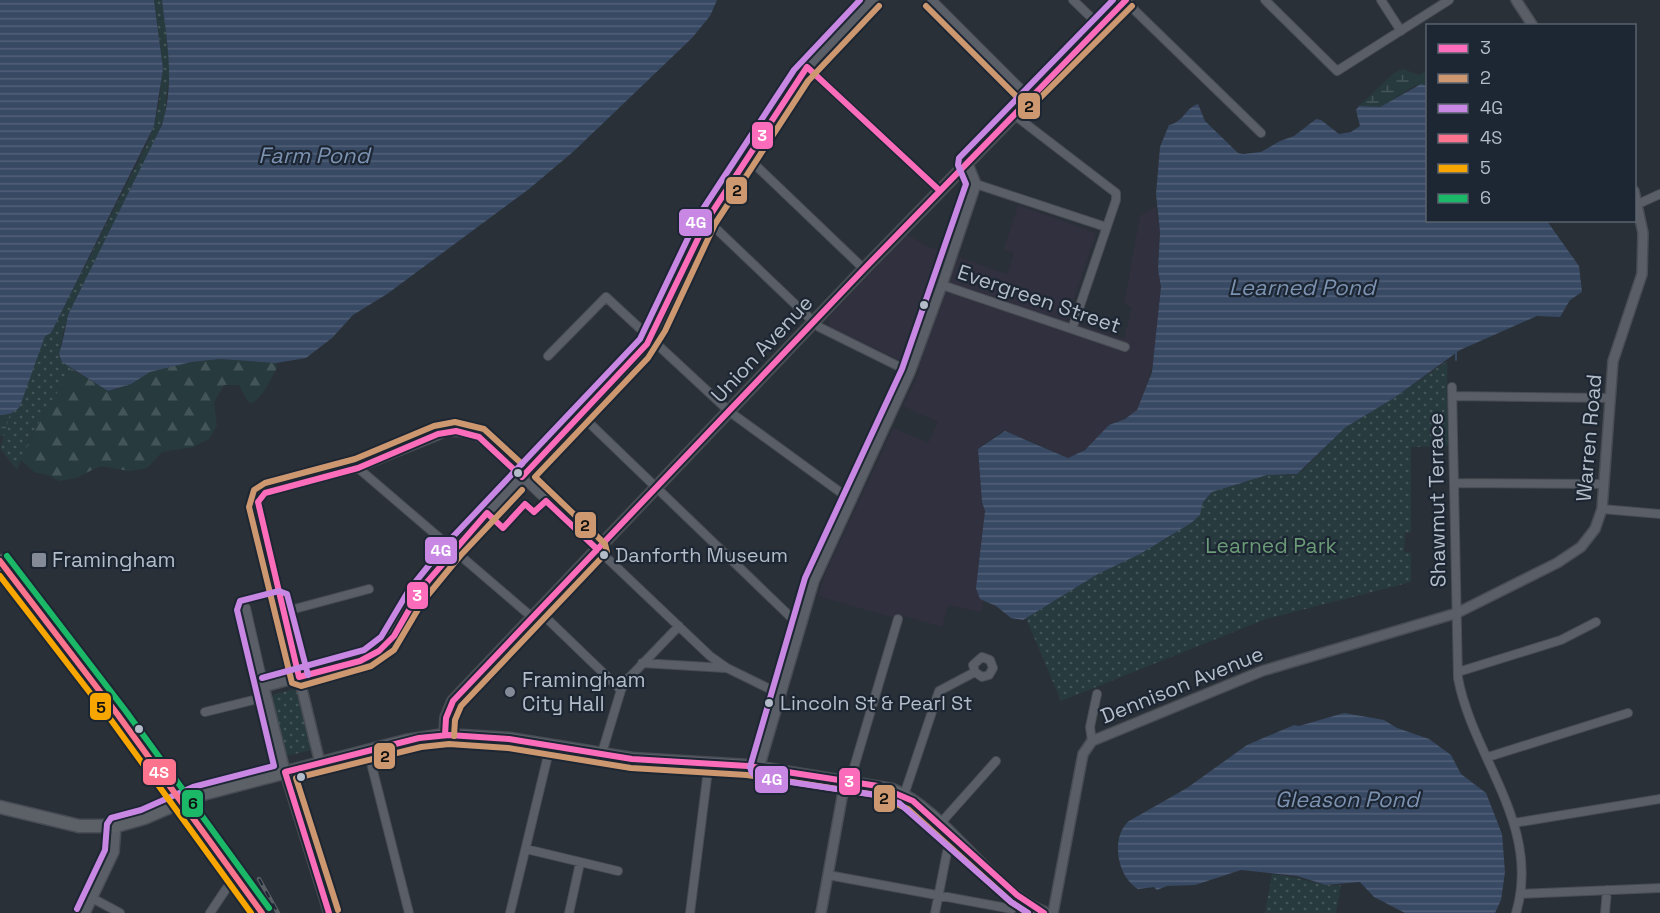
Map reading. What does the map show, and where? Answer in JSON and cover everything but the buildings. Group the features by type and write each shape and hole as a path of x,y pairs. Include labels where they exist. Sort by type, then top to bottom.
{"main road":[{"name":"Union Avenue","path":"445,735 446,718 453,701 939,190 1126,0"},
{"path":"0,561 181,801 262,913"},
{"path":"0,807 80,825 116,826 151,815 181,801 419,738 445,735 509,739 601,756 709,762 878,786 904,795 1017,896 1044,913"}],"street":[{"path":"264,687 360,661 379,651 394,636 421,589 453,550 651,338 707,220 807,67 873,0"},
{"path":"932,0 1029,97"},
{"path":"1073,0 1100,26"},
{"path":"1126,0 1261,133"},
{"path":"1265,0 1337,71 1449,0"},
{"path":"1382,0 1401,31"},
{"path":"1516,0 1532,24"},
{"path":"807,67 939,190"},
{"path":"1013,114 1112,188 1116,197 1072,329"},
{"path":"748,158 864,269"},
{"path":"759,768 819,569 910,372 942,285 976,184 967,162"},
{"path":"976,184 1106,227"},
{"path":"1638,204 1660,194"},
{"name":"Warren Road","path":"1457,613 1575,552 1591,535 1602,509 1615,351 1634,304 1642,274 1643,233 1636,195"},
{"path":"707,220 814,322 910,372"},
{"name":"Evergreen Street","path":"942,285 1125,347"},
{"path":"548,356 606,297 730,412 851,500"},
{"name":"Shawmut Terrace","path":"1452,387 1458,672 1471,719 1503,789 1514,823 1520,853 1520,894 1515,913"},
{"path":"1453,396 1610,398"},
{"path":"581,415 800,626"},
{"path":"320,763 258,505 260,497 267,492 358,468 438,434 464,431 486,443 710,656 727,668 780,694"},
{"path":"358,468 453,550 589,659 621,690"},
{"path":"1454,483 1604,484"},
{"path":"1602,509 1660,514"},
{"path":"283,612 369,590"},
{"path":"246,608 285,772 329,913"},
{"name":"Dennison Avenue","path":"1053,913 1083,754 1092,741 1262,671 1457,613"},
{"path":"821,913 847,781 898,619"},
{"path":"1458,672 1561,640 1596,622"},
{"path":"601,756 621,690 642,663 679,626"},
{"path":"642,663 727,668"},
{"path":"904,795 939,691 975,672"},
{"path":"1092,741 1090,727 1097,694"},
{"path":"205,712 266,697"},
{"path":"1488,757 1628,713"},
{"path":"510,913 550,747"},
{"path":"368,751 409,913"},
{"path":"939,825 996,761"},
{"path":"690,913 709,762"},
{"path":"1514,823 1660,799"},
{"path":"85,913 114,852 116,826"},
{"path":"935,913 947,852 953,838"},
{"path":"526,849 618,871"},
{"path":"569,913 580,863"},
{"path":"828,875 1012,909"},
{"path":"210,913 223,893 239,879"},
{"path":"1520,894 1660,888"},
{"path":"1605,913 1607,890"},
{"path":"92,898 120,913"}],"shaded area":[{"path":"1018,205 1096,233 1067,320 1124,339 1132,307 1124,304 1140,216 1156,206 1160,232 1158,269 1161,287 1156,352 1142,402 1133,415 1109,425 1089,447 1068,458 1029,440 1000,433 978,449 982,502 985,511 981,612 948,605 942,627 904,616 891,617 818,596 825,574 893,428 928,443 938,422 903,406 920,370 830,327 829,317 907,234 924,245 1007,274 1014,253 1004,249"}],"green space":[{"path":"154,0 162,0 170,68 164,119 150,154 68,315 59,357 72,368 32,434 17,470 0,448 10,414 21,402 45,336 51,333 147,144 154,125 161,90 161,55"},
{"path":"1403,69 1419,75 1426,72 1426,86 1416,85 1380,107 1359,106 1394,73"},
{"path":"220,359 276,363 277,368 263,393 253,403 248,402 239,385 224,385 214,402 217,426 209,439 193,447 162,452 147,468 129,471 100,466 76,478 59,481 48,475 34,472 20,459 67,366 108,391 120,388 167,366"},
{"name":"Learned Park","path":"1447,361 1448,446 1411,447 1411,532 1405,533 1404,552 1411,553 1411,582 1266,619 1061,701 1026,618 1098,574 1166,539 1201,512 1203,502 1212,492 1266,475 1293,475 1302,471 1346,427 1394,398"},
{"path":"13,412 5,436 0,436 0,415"},
{"path":"294,689 298,691 312,750 286,756 272,699 274,694"},
{"path":"1272,874 1325,885 1341,885 1336,913 1265,913"}],"water":[{"path":"0,0 154,0 163,69 154,126 51,333 45,336 20,406 6,415 0,415"},
{"name":"Farm Pond","path":"162,0 717,0 710,16 692,38 574,151 529,189 387,294 353,315 332,338 306,358 276,363 220,359 191,362 150,372 131,384 108,391 62,362 59,354 68,315 162,125 169,78"},
{"name":"Learned Pond","path":"1421,84 1426,85 1426,222 1548,222 1579,266 1582,292 1570,300 1560,317 1537,316 1460,350 1394,398 1346,427 1297,474 1267,475 1212,492 1203,502 1200,515 1191,523 1140,554 1098,574 1023,620 1011,618 996,606 980,599 976,588 985,511 982,502 978,449 1005,431 1068,458 1085,450 1109,425 1125,419 1137,410 1152,372 1161,287 1158,269 1160,232 1156,194 1160,147 1169,125 1178,121 1198,104 1205,121 1238,153 1243,154 1261,152 1294,136 1316,119 1321,120 1339,134 1351,132 1360,126 1356,110 1359,106 1380,107"},
{"name":"Gleason Pond","path":"1344,713 1384,720 1397,728 1429,739 1451,755 1461,774 1486,793 1502,834 1505,872 1501,900 1495,913 1405,913 1374,897 1360,882 1326,885 1297,876 1241,870 1195,885 1167,886 1157,890 1154,887 1138,889 1125,876 1118,856 1118,846 1119,837 1129,821 1187,788 1247,745 1294,725 1299,726"}],"waterway":[{"path":"1456,353 1456,360"}],"railway":[{"path":"259,879 278,913"}],"transit line":[{"name":"4G","path":"262,678 364,650 381,637 409,590 446,544 640,339 699,215 794,70 860,0"},
{"name":"4G","path":"1028,913 1011,902 899,803 876,795 757,777 752,773 750,767 805,578 902,369 966,184 958,165 959,158 1113,0"},
{"name":"3","path":"445,735 446,718 453,701 864,269 1126,0"},
{"name":"2","path":"454,736 455,720 461,706 607,552 605,544 535,477 648,358 665,331 715,224 808,81 879,6"},
{"name":"2","path":"926,6 1023,103 1029,106 1035,103 1132,6"},
{"name":"3","path":"598,550 546,501 534,512 525,504 503,528 487,513 421,589 394,636 379,651 360,661 299,677 258,502 265,493 358,468 438,434 456,431 479,437 522,477 647,344 707,220 807,67 939,190"},
{"name":"2","path":"522,464 484,429 455,422 434,426 355,459 265,483 254,490 249,507 292,683 301,686 371,666 394,650 423,601 460,556 522,490"},
{"name":"6","path":"7,556 125,710 269,908"},
{"name":"4S","path":"0,561 118,715 262,913"},
{"name":"5","path":"0,576 111,720 251,913"},
{"name":"4G","path":"77,909 105,850 107,824 111,818 141,810 193,787 274,766 237,610 240,601 279,591 287,594 308,675"},
{"name":"3","path":"329,913 285,772 419,738 449,735 509,739 632,759 748,766 878,786 913,801 1017,895 1044,913"},
{"name":"2","path":"338,910 296,778 421,747 449,744 508,748 631,768 747,775 876,795 908,809 1011,902 1028,913"}],"place":[{"name":"Danforth Museum","path":"604,555"},
{"name":"Framingham","path":"39,560"},
{"name":"Framingham City Hall","path":"510,692"},
{"name":"Lincoln St & Pearl St","path":"769,703"}]}
